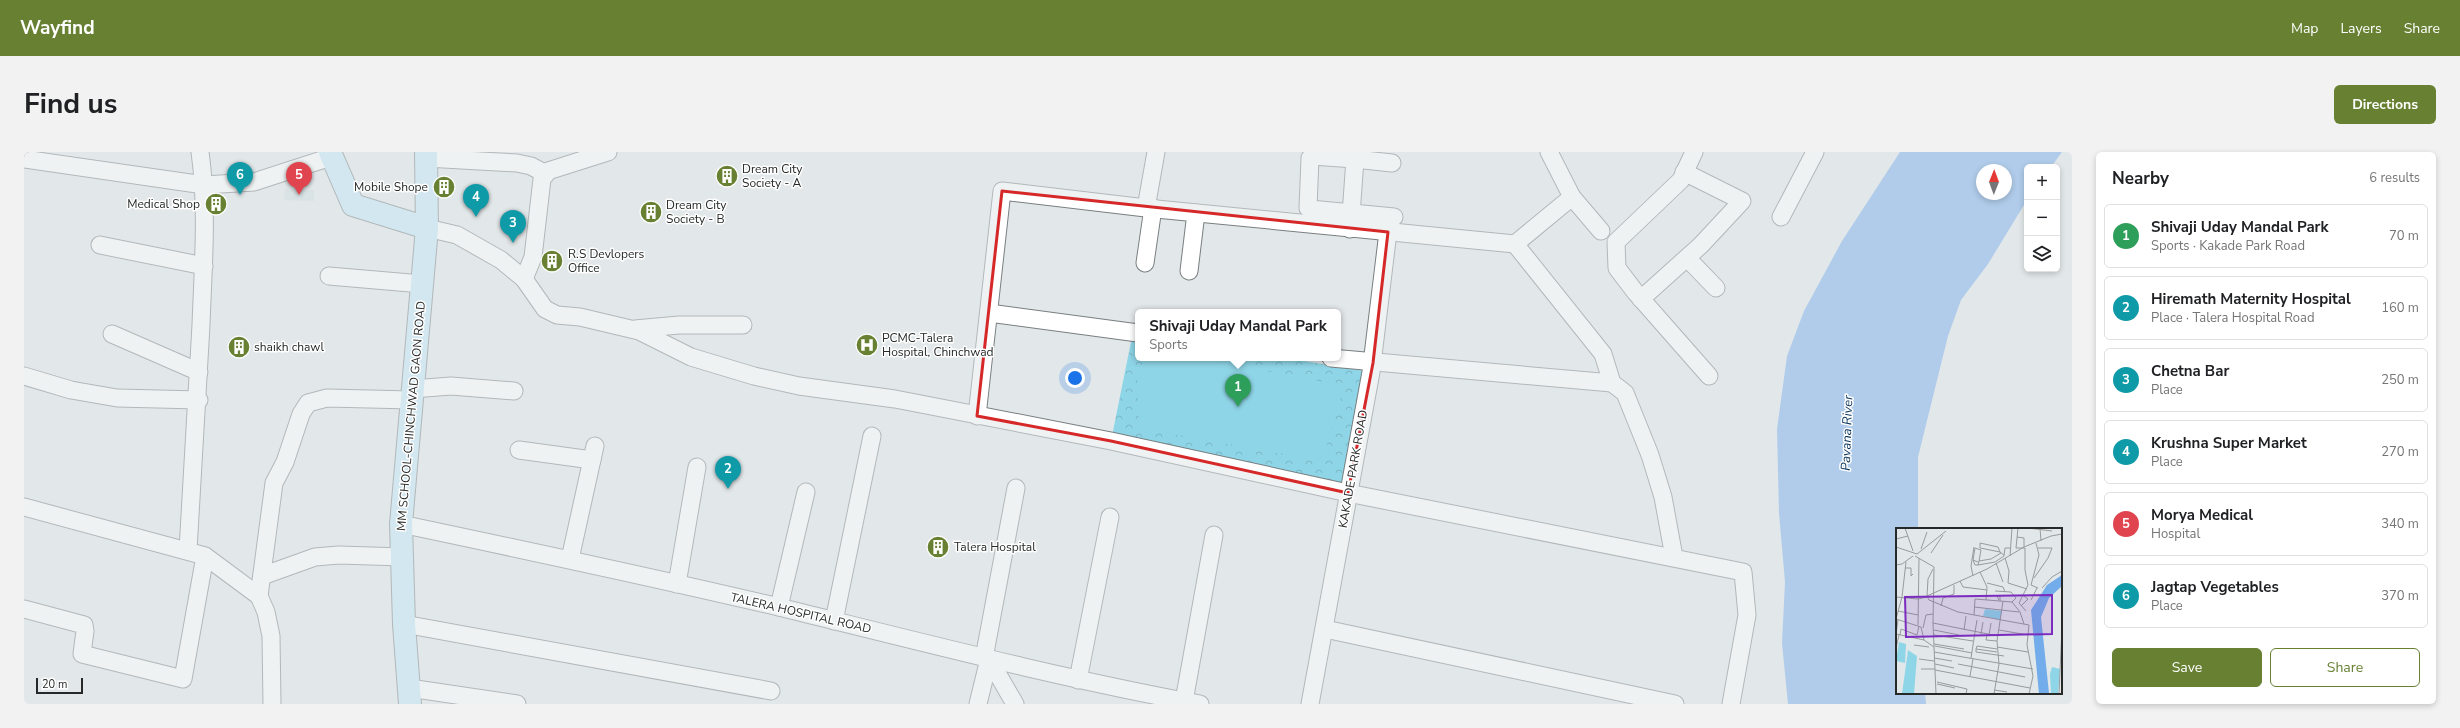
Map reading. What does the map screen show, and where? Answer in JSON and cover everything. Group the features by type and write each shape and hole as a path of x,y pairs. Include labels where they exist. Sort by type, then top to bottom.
{"main road":[{"path":"329,153 353,204 427,228"},
{"name":"MM SCHOOL-CHINCHWAD GAON ROAD","path":"410,696 404,624 401,524 427,228 426,155"}],"street":[{"path":"188,550 199,400 204,266 204,186 200,152"},
{"path":"524,279 533,257 542,179 548,171 608,152"},
{"path":"1145,263 1149,208 1156,152"},
{"path":"1549,152 1572,197 1601,232"},
{"path":"1694,152 1681,180 1616,242 1617,268 1641,299 1709,376"},
{"path":"1781,217 1816,152"},
{"path":"24,159 204,186 254,182 298,167 329,153"},
{"path":"426,155 516,163 531,166 546,174"},
{"path":"1392,163 1312,156 1310,158 1307,196 1308,208 1388,232 1515,244 1572,197"},
{"path":"1351,220 1355,159"},
{"path":"1641,299 1687,258 1742,202 1684,172"},
{"path":"977,416 1002,191 1196,213 1351,220 1394,216"},
{"path":"1189,271 1196,213"},
{"path":"427,228 457,235 501,260 524,279 545,309 557,315 580,317 638,331 691,357 754,376 799,386 895,399 1111,441 1348,493 1743,572 1747,614 1731,704"},
{"name":"KAKADE PARK ROAD","path":"1310,704 1373,363 1388,232"},
{"path":"1515,244 1603,354 1612,383"},
{"path":"100,245 204,266"},
{"path":"1687,258 1716,288"},
{"path":"330,276 422,284"},
{"path":"989,314 1135,333"},
{"path":"630,329 679,325 743,325"},
{"path":"112,334 199,372"},
{"path":"1341,359 1612,383 1625,392 1650,455 1663,497 1674,557"},
{"path":"24,376 72,390 117,398 199,400"},
{"path":"259,596 274,483 285,462 301,414 308,403 327,398 412,394 451,386 514,391"},
{"path":"834,621 872,436"},
{"path":"519,450 593,453 570,560"},
{"path":"677,584 697,467"},
{"path":"978,704 1016,488"},
{"path":"779,607 806,492"},
{"path":"24,507 188,550 205,556 259,596 266,612 271,636 272,704"},
{"path":"1078,680 1110,517"},
{"name":"TALERA HOSPITAL ROAD","path":"401,524 779,607 1161,700 1192,702"},
{"path":"1192,702 1214,535"},
{"path":"262,576 315,557 339,555 403,557"},
{"path":"24,609 84,625 86,631 82,654 183,679 205,556"},
{"path":"404,624 771,691"},
{"path":"1325,628 1675,704"},
{"path":"986,658 1015,704"},
{"path":"410,696 517,704"}],"highlighted area":[{"path":"1002,191 1388,232 1373,363 1348,493 1111,441 977,416"}],"shaded area":[{"path":"285,189 314,190 314,201 284,200"}],"green space":[{"path":"1133,332 1135,332 1135,361 1304,361 1371,372 1348,493 1111,441"},
{"path":"1142,361 1215,361 1344,386 1322,461 1139,428 1137,374 1141,368"}],"water":[{"name":"Pavana River","path":"1900,152 2062,152 2053,164 2024,164 2024,205 1988,264 1961,300 1948,336 1918,457 1918,528 1896,528 1896,694 1925,694 1926,704 1788,704 1782,643 1785,582 1779,513 1777,429 1787,356 1804,311 1842,241"}],"place":[{"name":"Dream City Society - A","path":"727,176"},
{"name":"Mobile Shope","path":"444,187"},
{"name":"Jagtap Vegetables","path":"240,195"},
{"name":"Morya Medical","path":"299,195"},
{"name":"Medical Shop","path":"216,204"},
{"name":"Dream City Society - B","path":"651,212"},
{"name":"Krushna Super Market","path":"476,217"},
{"name":"Chetna Bar","path":"513,243"},
{"name":"R.S Devlopers Office","path":"552,261"},
{"name":"PCMC-Talera Hospital, Chinchwad","path":"867,345"},
{"name":"shaikh chawl","path":"239,347"},
{"name":"Shivaji Uday Mandal Park","path":"1238,407"},
{"name":"Hiremath Maternity Hospital","path":"728,489"},
{"name":"Talera Hospital","path":"938,547"}]}
